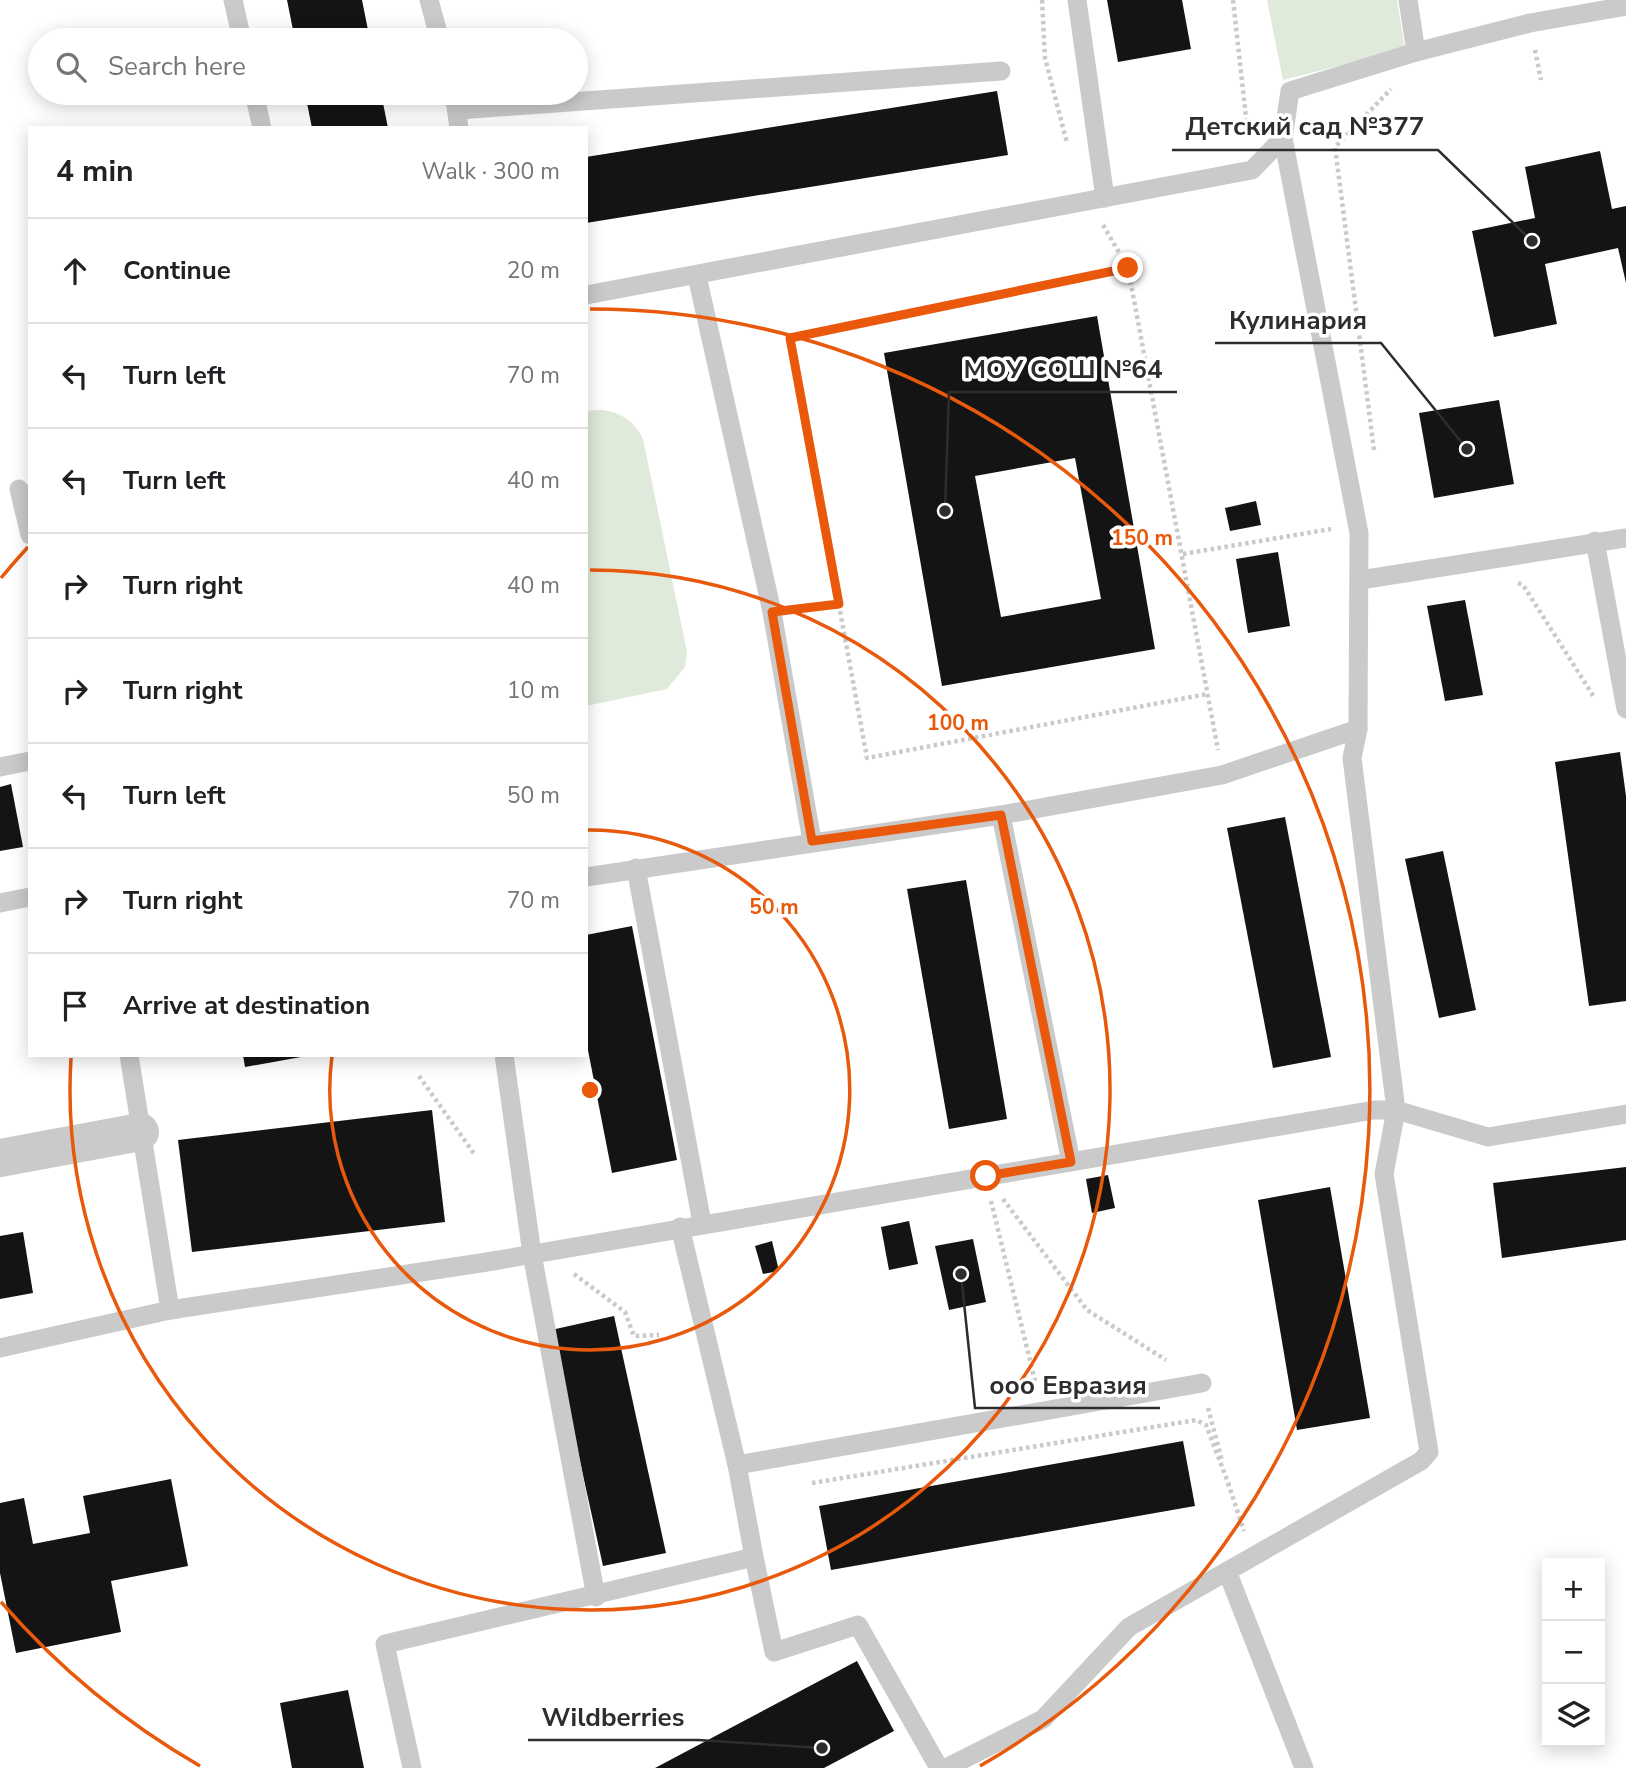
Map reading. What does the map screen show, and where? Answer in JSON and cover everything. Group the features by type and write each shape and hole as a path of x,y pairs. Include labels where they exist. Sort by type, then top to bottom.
{"street":[{"path":"0,1158 139,1132"}],"lane":[{"path":"233,0 239,28"},
{"path":"429,0 437,28"},
{"path":"1077,0 1097,200"},
{"path":"1408,0 1416,51"},
{"path":"946,1768 1042,1719 1129,1627 1420,1461 1429,1452 1384,1174 1396,1110 1352,758 1357,729 1359,533 1283,138 1290,91 1416,51 1594,6 1626,6"},
{"path":"588,101 1001,71"},
{"path":"257,105 262,126"},
{"path":"457,110 527,105"},
{"path":"588,295 1252,170 1283,138"},
{"path":"697,276 772,612 812,841"},
{"path":"19,489 28,527"},
{"path":"1360,580 1470,565 1595,541 1626,538"},
{"path":"1595,541 1626,709"},
{"path":"588,877 812,841 1001,815 1222,775 1357,729"},
{"path":"0,767 28,761"},
{"path":"1001,815 1071,1162"},
{"path":"636,868 702,1223"},
{"path":"0,903 28,897"},
{"path":"129,1057 139,1132 170,1310"},
{"path":"504,1057 596,1597"},
{"path":"0,1348 170,1310 539,1253 1374,1110 1396,1110 1488,1138 1626,1114"},
{"path":"680,1227 737,1465 774,1651 858,1625 939,1768"},
{"path":"737,1465 1202,1383"},
{"path":"412,1768 385,1644 596,1597 754,1557"},
{"path":"1227,1571 1304,1768"}],"path":[{"path":"1042,0 1045,58 1068,148"},
{"path":"1375,461 1335,147 1393,87"},
{"path":"1097,200 1128,268 1222,775"},
{"path":"1128,268 790,338 867,758 1207,694"},
{"path":"772,612 839,604"},
{"path":"419,1076 475,1155"},
{"path":"986,1176 1087,1310 1202,1383 1229,1485 1252,1557"},
{"path":"986,1176 1035,1381"},
{"path":"539,1253 625,1312 634,1336 659,1335"},
{"path":"811,1483 1196,1420 1206,1425 1229,1485"}],"green space":[{"path":"1267,0 1397,0 1405,49 1283,80"},
{"path":"604,410 620,415 633,424 643,439 687,652 685,667 667,689 588,706 588,411"}],"building":[{"path":"287,0 362,0 368,28 293,28"},
{"path":"1107,0 1182,0 1191,49 1118,62"},
{"path":"997,91 1008,155 588,223 588,157"},
{"path":"307,105 383,105 388,126 312,126"},
{"path":"1600,151 1612,209 1626,206 1626,283 1618,248 1545,264 1557,324 1494,337 1472,231 1535,218 1525,167"},
{"path":"1097,316 1155,649 942,686 884,353","holes":["1075,458 1101,599 1001,617 975,476"]},
{"path":"1499,400 1514,484 1434,498 1419,413"},
{"path":"1256,501 1261,525 1230,531 1225,508"},
{"path":"1278,552 1290,626 1248,633 1236,559"},
{"path":"1465,600 1483,695 1445,701 1427,606"},
{"path":"1620,752 1626,796 1626,1001 1589,1006 1555,762"},
{"path":"11,784 23,847 0,851 0,787"},
{"path":"1285,817 1331,1057 1273,1068 1227,828"},
{"path":"1443,851 1476,1010 1439,1018 1405,859"},
{"path":"966,880 1007,1119 949,1129 907,889"},
{"path":"632,926 677,1160 612,1173 588,1050 588,935"},
{"path":"243,1057 301,1057 245,1067"},
{"path":"432,1110 445,1222 192,1252 178,1140"},
{"path":"1626,1167 1626,1240 1502,1258 1493,1183"},
{"path":"1108,1175 1115,1208 1092,1213 1086,1179"},
{"path":"1330,1187 1370,1418 1297,1430 1258,1200"},
{"path":"909,1221 918,1264 889,1270 881,1227"},
{"path":"23,1232 33,1293 0,1299 0,1236"},
{"path":"973,1239 986,1302 949,1310 935,1246"},
{"path":"772,1241 779,1271 763,1274 755,1246"},
{"path":"614,1316 666,1553 603,1566 551,1330"},
{"path":"1183,1441 1195,1506 831,1570 819,1506"},
{"path":"171,1479 188,1566 111,1581 121,1632 16,1653 0,1573 0,1503 24,1498 33,1544 90,1533 83,1496"},
{"path":"857,1661 894,1731 824,1768 655,1768"},
{"path":"348,1690 364,1768 292,1768 280,1703"}],"place":[{"name":"Детский сад №377","path":"1532,241"},
{"name":"Кулинария","path":"1467,449"},
{"name":"МОУ СОШ №64","path":"945,511"},
{"name":"ооо Евразия","path":"961,1274"},
{"name":"Wildberries","path":"822,1748"}],"route":[{"path":"986,1176 1071,1162 1001,815 812,841 772,612 839,604 790,338 1128,268"}]}
